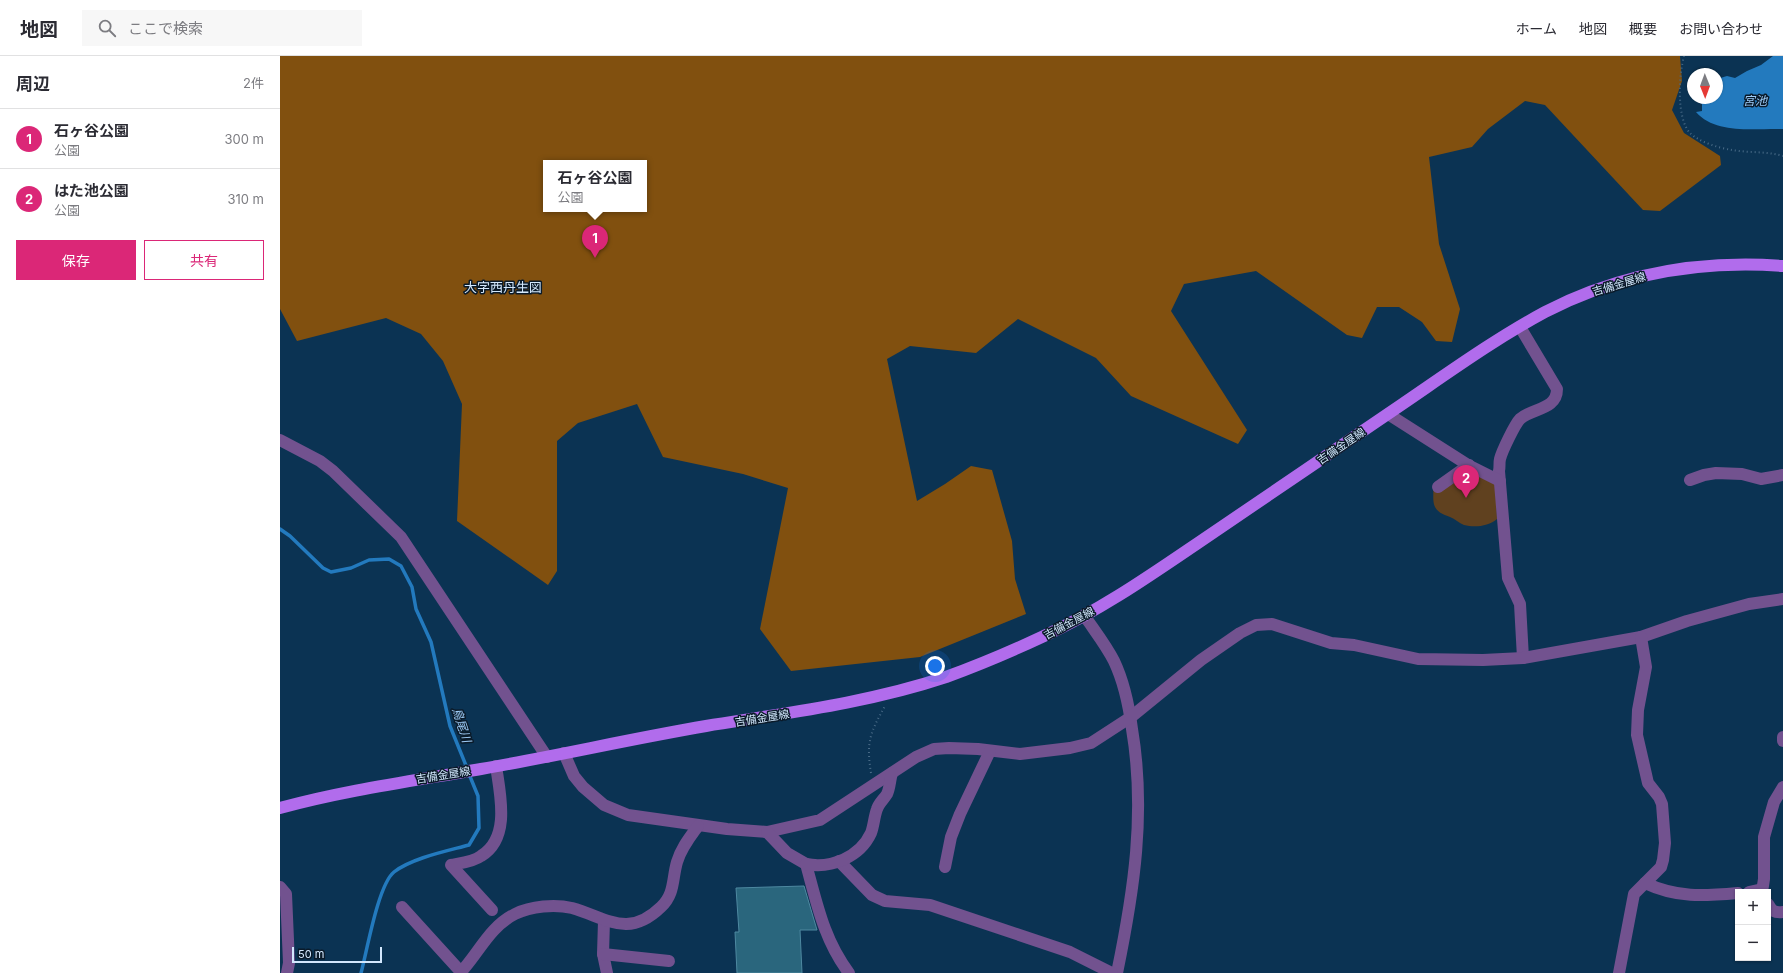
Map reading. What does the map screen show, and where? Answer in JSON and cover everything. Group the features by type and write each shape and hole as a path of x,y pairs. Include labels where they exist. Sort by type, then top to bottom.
{"main road":[{"name":"吉備金屋線","path":"280,808 335,794 482,769 702,727 821,708 893,692 946,677 1047,635 1148,578 1482,350 1520,327 1571,300 1596,290 1642,276 1686,268 1716,265 1783,266"}],"street":[{"path":"1520,327 1557,389 1557,395 1548,405 1520,419 1500,458 1500,481 1508,578 1509,584 1520,604 1523,658"},
{"path":"1388,414 1469,465 1500,481"},
{"path":"280,440 320,461 333,471 400,537 547,757"},
{"path":"1438,487 1469,465"},
{"path":"1690,480 1716,473 1742,474 1761,479 1783,475"},
{"path":"564,753 574,776 583,787 604,805 628,815 698,826 767,832 820,820 925,752 934,749 949,748 1020,754 1091,743 1131,717 1201,660 1240,633 1256,625 1272,624 1330,643 1354,645 1418,659 1483,660 1523,658 1641,637 1687,621 1749,604 1783,599"},
{"path":"1084,615 1114,661 1124,688 1131,717 1139,780 1139,832 1130,905 1117,973"},
{"path":"1619,973 1634,894 1651,879 1661,867 1665,843 1662,804 1648,783 1637,735 1638,710 1646,667 1641,637"},
{"path":"945,867 951,837 960,814 990,751"},
{"path":"492,910 451,865 481,856 492,846 497,838 501,811 496,766"},
{"path":"767,832 787,853 806,864 819,866 839,861 856,852 870,835 877,809 887,793 892,773"},
{"path":"1761,889 1764,879 1764,837 1774,802 1783,787"},
{"path":"402,906 461,972 490,933 498,925 516,913 540,907 563,906 604,921 627,924 646,919 662,907 672,890 681,851 698,826"},
{"path":"839,861 872,895 886,901 930,906 1070,952 1112,973"},
{"path":"806,864 826,933 839,959 849,973"},
{"path":"1645,883 1667,892 1685,896 1735,893"},
{"path":"280,887 286,894 287,973"},
{"path":"1771,907 1776,913 1783,912"},
{"path":"604,921 603,954 607,973"},
{"path":"603,954 669,961"}],"path":[{"path":"1684,56 1680,73 1680,97 1682,113 1688,132 1698,139 1730,150 1783,156"},
{"path":"873,785 868,749 870,736 878,718 893,692"}],"shaded area":[{"path":"280,56 1680,56 1682,81 1672,110 1684,133 1720,156 1721,165 1660,211 1643,210 1545,105 1525,101 1488,129 1472,147 1429,157 1439,244 1460,309 1452,342 1436,341 1422,322 1399,307 1377,307 1362,338 1347,335 1256,271 1184,284 1171,311 1247,430 1238,444 1131,396 1096,358 1018,319 976,353 910,346 887,359 917,501 971,466 992,470 1012,541 1015,579 1026,614 920,657 791,671 760,629 788,488 743,474 663,457 637,404 578,423 557,441 557,571 548,585 457,521 462,404 443,361 421,334 386,318 297,341 280,309"},
{"path":"1462,465 1496,485 1497,519 1494,521 1482,526 1464,525 1444,515 1436,509 1433,500 1433,486"}],"water":[{"name":"宮池","path":"1773,56 1783,56 1783,129 1736,129 1725,127 1704,119 1696,112 1702,111 1702,104 1723,104 1723,77 1727,76 1735,78 1761,65"}],"building":[{"path":"804,886 817,930 800,930 802,973 737,973 735,932 739,932 736,888"}],"waterway":[{"name":"鳥尾川","path":"280,529 290,536 323,568 331,572 351,568 369,560 389,559 401,566 412,587 416,609 431,642 450,726 467,768"},
{"name":"鳥尾川","path":"361,973 378,904 388,879 394,872 410,863 440,852 469,845 479,828 478,796 469,774"}],"place":[{"name":"石ヶ谷公園","path":"595,258"},
{"name":"はた池公園","path":"1466,498"}],"district":[{"name":"大字西丹生図","path":"503,287"}]}
